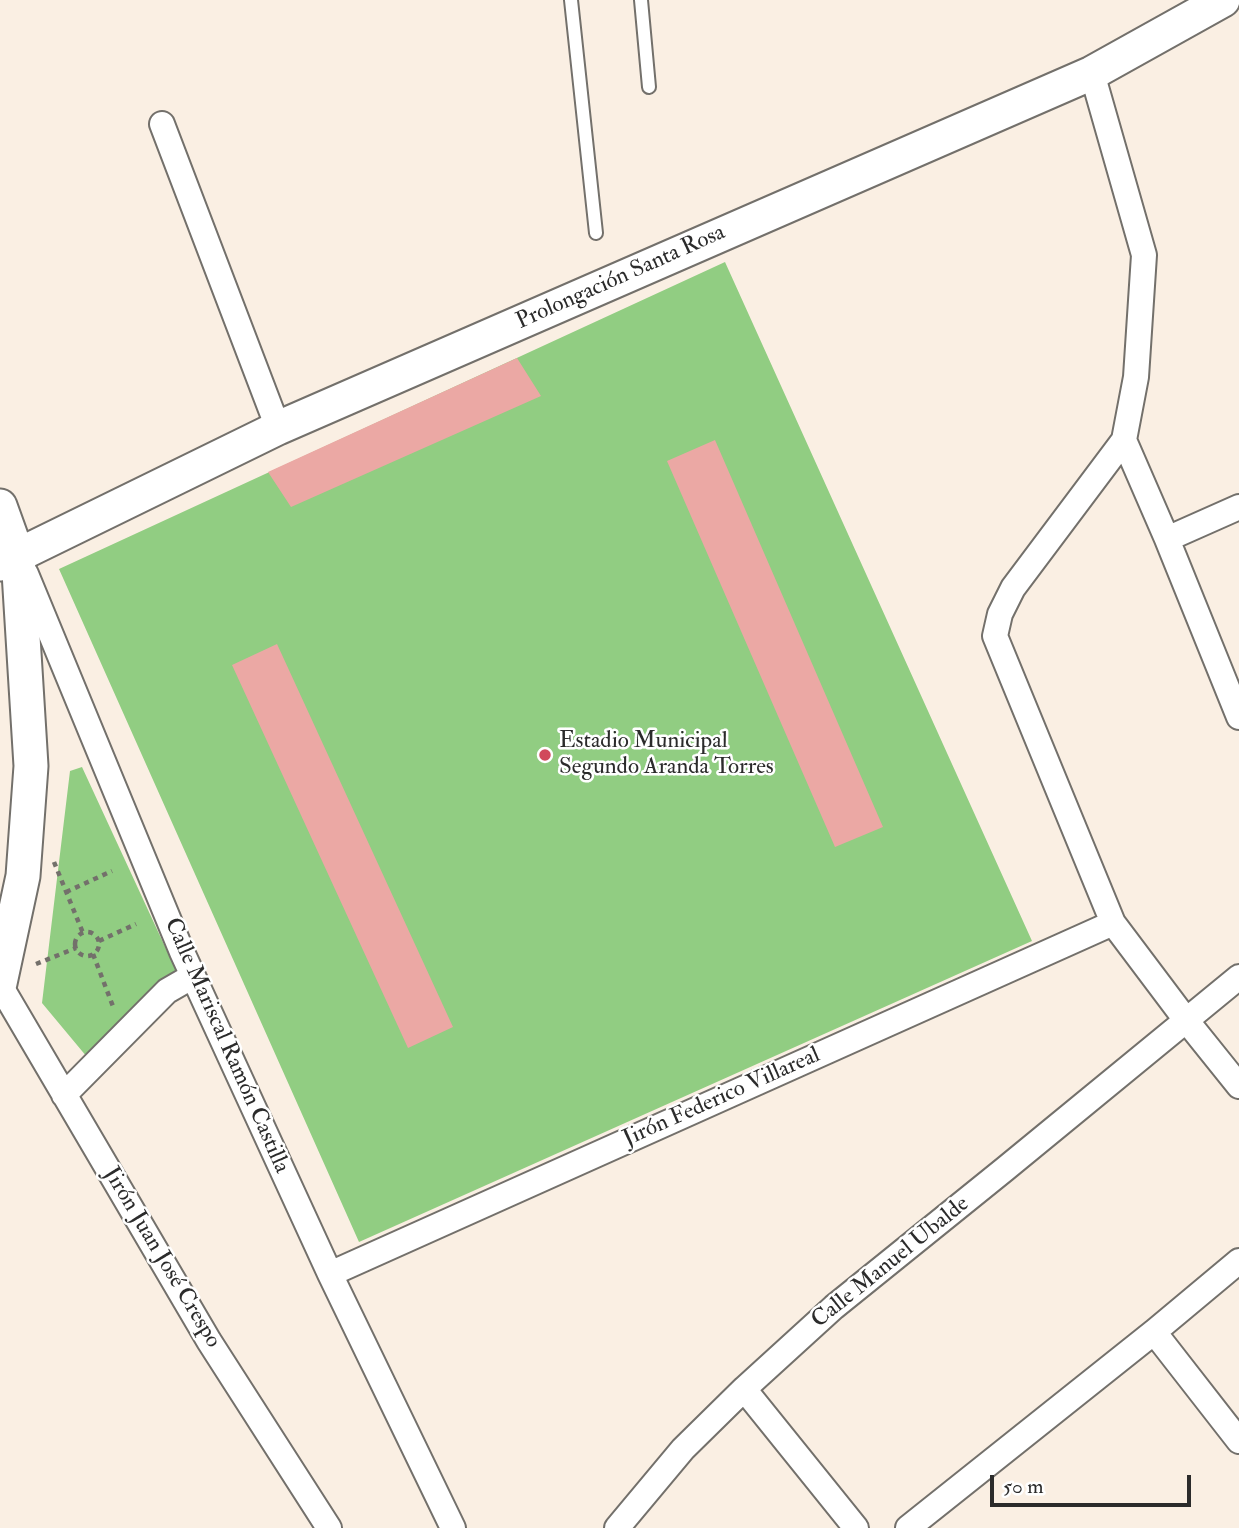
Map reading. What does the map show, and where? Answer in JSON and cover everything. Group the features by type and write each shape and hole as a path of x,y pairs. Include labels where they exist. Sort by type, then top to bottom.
{"street":[{"name":"Prolongación Santa Rosa","path":"9,560 278,428 1092,73 1223,0"},
{"path":"1092,73 1144,255 1136,377 1124,440 1013,588 1000,614 995,636 1113,923 1239,1086"},
{"path":"162,124 278,428"},
{"path":"1124,440 1239,715"},
{"path":"0,506 9,560 31,766 23,876 0,984"},
{"path":"1167,539 1239,507"},
{"name":"Calle Mariscal Ramón Castilla","path":"9,560 193,976 330,1274 453,1528"},
{"name":"Jirón Federico Villareal","path":"330,1274 1113,923"},
{"path":"64,1095 167,992 193,976"},
{"name":"Calle Manuel Ubalde","path":"617,1528 683,1449 834,1307 1239,977"},
{"name":"Jirón Juan José Crespo","path":"0,984 209,1341 329,1528"},
{"path":"908,1528 1239,1261"},
{"path":"1154,1332 1239,1441"},
{"path":"744,1389 856,1528"}],"lane":[{"path":"571,0 596,233"},
{"path":"641,0 649,87"}],"path":[{"path":"50,852 83,933"},
{"path":"66,892 112,871"},
{"path":"99,941 136,924"},
{"path":"91,932 97,936 99,946 93,954 86,956 76,948 78,935 83,933 91,932"},
{"path":"36,964 76,948"},
{"path":"93,954 117,1016"}],"green space":[{"name":"Estadio Municipal Segundo Aranda Torres","path":"725,262 1032,941 359,1242 59,569"},
{"path":"82,767 179,977 87,1057 42,1003 70,771"}],"building":[{"path":"517,358 541,396 291,507 268,472"},
{"path":"715,440 883,827 835,847 667,461"},
{"path":"277,644 453,1027 408,1048 232,665"}],"place":[{"name":"Estadio Municipal Segundo Aranda Torres","path":"545,755"}]}
